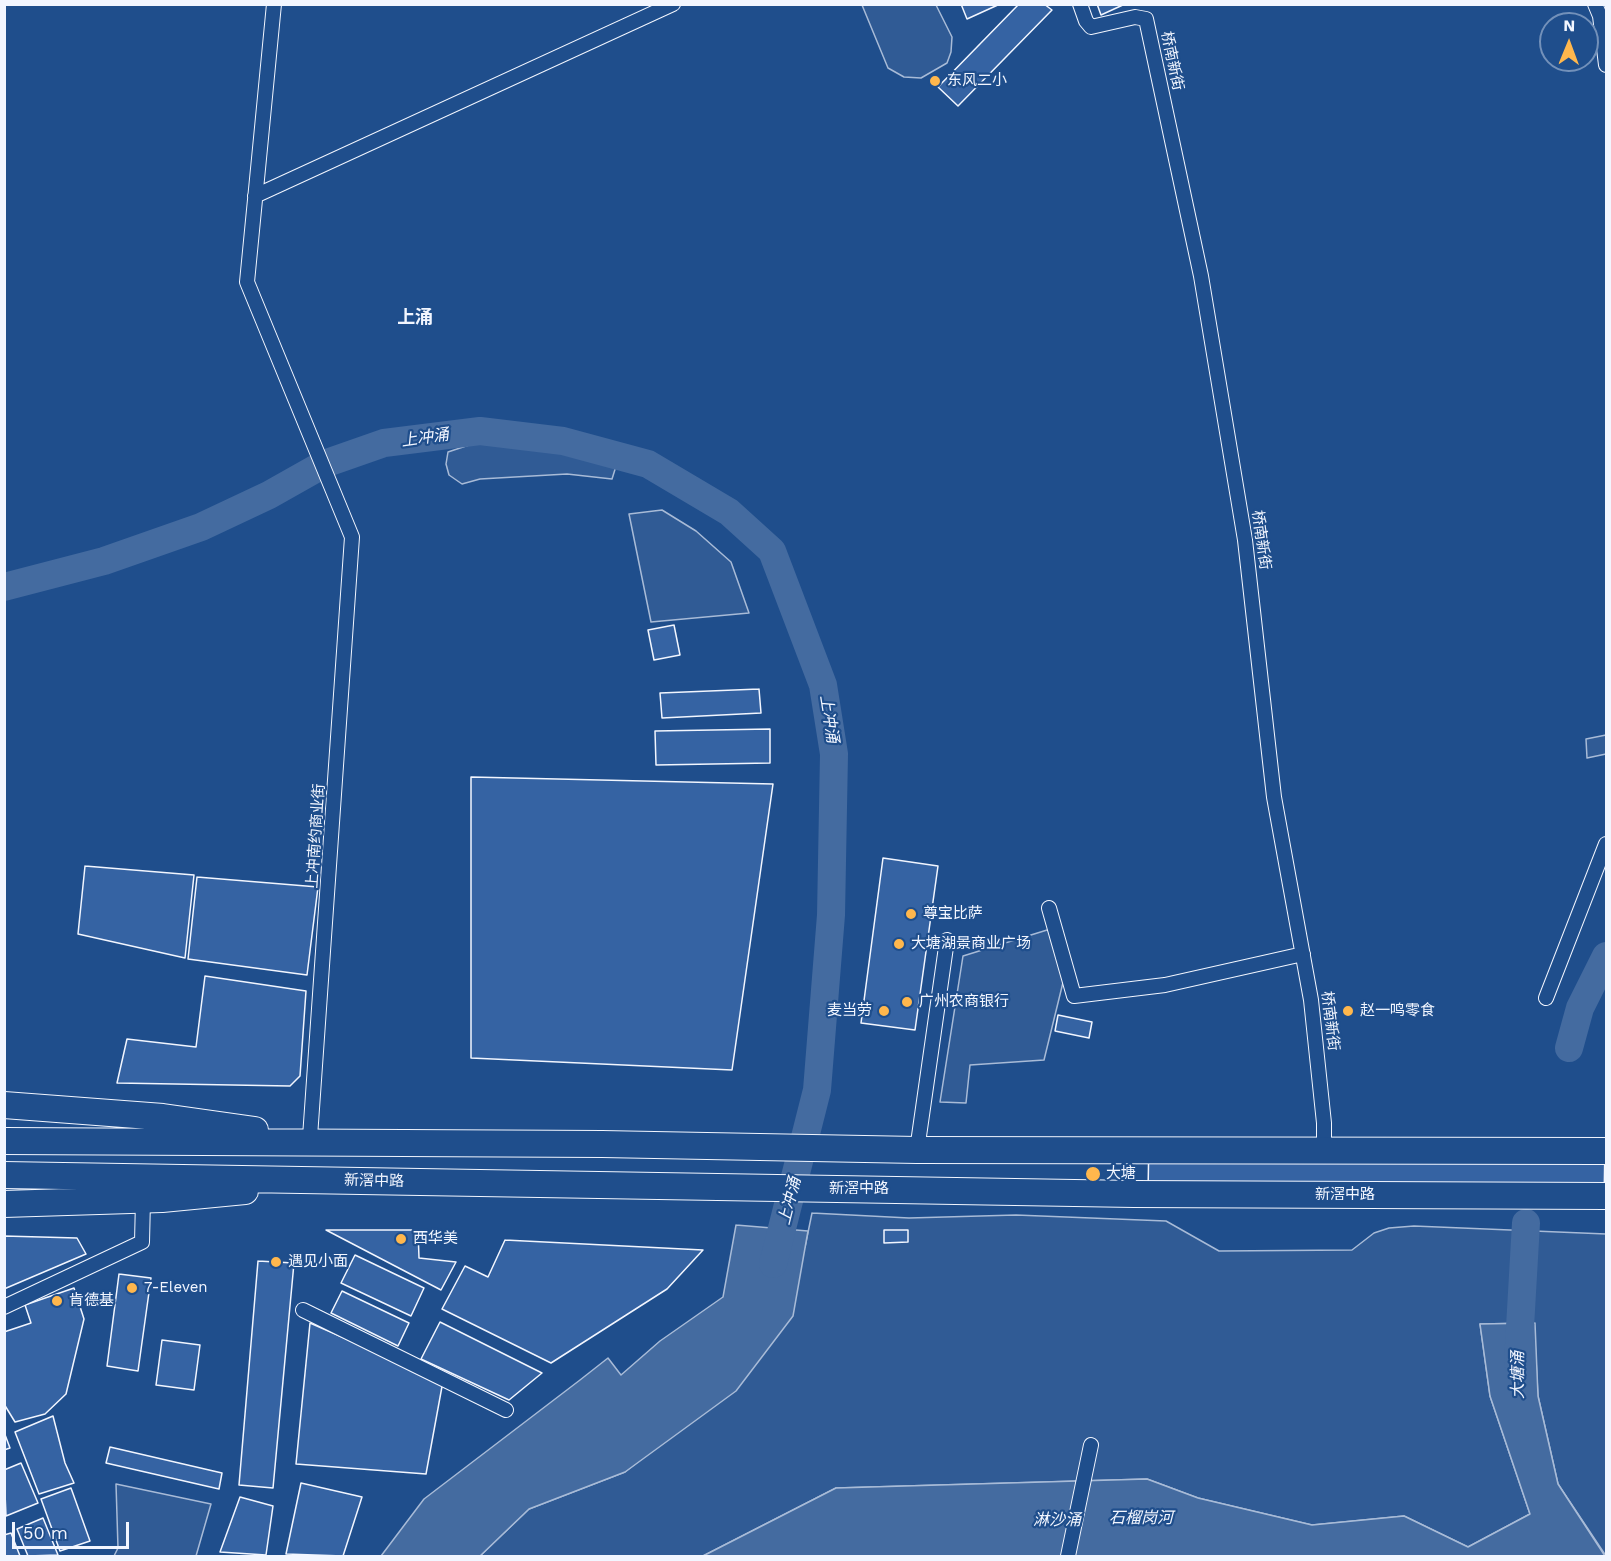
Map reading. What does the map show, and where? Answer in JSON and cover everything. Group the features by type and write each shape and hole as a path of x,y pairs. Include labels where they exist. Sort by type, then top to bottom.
{"highway":[{"path":"4,1105 163,1117 357,1144"},
{"path":"4,1141 756,1146 917,1150 1606,1151"},
{"name":"新滘中路","path":"4,1175 1134,1194 1606,1196"},
{"path":"4,1187 195,1188 314,1179"},
{"path":"4,1204 143,1200 236,1192 314,1179"}],"street":[{"path":"255,196 273,4"},
{"path":"255,196 673,4"},
{"name":"桥南新街","path":"1080,4 1086,21 1091,27 1134,17 1146,20 1201,276 1245,540 1274,797 1303,954 1316,1043 1324,1123 1324,1150"},
{"path":"1595,4 1600,16 1606,64"},
{"name":"上冲南约商业街","path":"255,196 247,282 352,537 310,1137"},
{"path":"1546,998 1606,844"},
{"path":"1049,908 1074,996 1165,985 1303,954"},
{"path":"917,1150 947,940"},
{"path":"4,1307 142,1242 143,1200"},
{"path":"303,1310 506,1410"},
{"path":"1068,1557 1091,1445"}],"shaded area":[{"path":"862,5 936,5 952,37 951,52 947,63 921,78 904,77 888,68"},
{"path":"478,442 573,451 617,463 612,479 567,474 480,479 462,484 449,475 446,464 448,452"},
{"path":"662,510 696,531 731,562 749,613 651,622 629,514"},
{"path":"1606,735 1606,754 1587,758 1586,739"},
{"path":"1060,926 1068,962 1044,1060 970,1065 966,1103 940,1102 963,956"},
{"path":"812,1213 909,1218 1016,1215 1166,1221 1219,1251 1352,1250 1374,1233 1389,1228 1414,1226 1606,1234 1606,1556 1558,1484 1538,1396 1534,1323 1480,1324 1490,1396 1530,1514 1468,1547 1404,1516 1312,1525 1198,1498 1147,1479 836,1488 703,1556 480,1556 529,1509 625,1472 658,1446 805,1247"},
{"path":"116,1484 211,1504 196,1556 114,1556 118,1548"}],"water":[{"path":"736,1225 808,1231 793,1316 736,1391 625,1472 529,1509 480,1556 381,1556 424,1499 608,1358 621,1375 660,1341 723,1297"},
{"name":"石榴岗河","path":"1535,1323 1538,1396 1558,1484 1605,1556 703,1556 836,1488 1147,1479 1198,1498 1312,1525 1404,1516 1468,1547 1530,1514 1490,1396 1480,1324"}],"building":[{"path":"961,4 1000,4 967,19"},
{"path":"1019,4 1044,4 1052,10 958,106 938,87"},
{"path":"1097,4 1125,4 1101,15"},
{"path":"674,625 680,655 654,660 648,630"},
{"path":"759,689 761,713 662,718 660,693"},
{"path":"770,729 770,763 656,765 655,731"},
{"path":"471,777 773,784 732,1070 471,1058"},
{"name":"大塘湖景商业广场","path":"883,858 938,866 915,1030 861,1023"},
{"path":"85,866 194,875 185,958 78,934"},
{"path":"197,877 318,887 307,975 188,959"},
{"path":"205,976 306,991 300,1076 290,1086 117,1083 127,1039 196,1047"},
{"path":"1058,1015 1092,1022 1089,1038 1055,1031"},
{"path":"1149,1138 1605,1144 1604,1202 1148,1192"},
{"path":"326,1230 418,1230 419,1258 456,1262 441,1290"},
{"path":"884,1230 908,1230 908,1242 884,1243"},
{"path":"4,1236 77,1238 86,1254 4,1289"},
{"path":"505,1240 703,1250 667,1289 551,1363 442,1309 465,1266 488,1277"},
{"path":"355,1255 424,1288 411,1316 341,1283"},
{"path":"258,1261 294,1263 273,1488 239,1485"},
{"path":"119,1274 151,1278 138,1371 107,1366"},
{"path":"74,1288 84,1319 66,1394 45,1414 15,1422 4,1404 4,1332 31,1323 25,1305"},
{"path":"342,1291 409,1323 398,1346 331,1313"},
{"path":"440,1322 542,1373 509,1400 421,1359"},
{"path":"310,1323 443,1381 426,1474 296,1464"},
{"path":"162,1340 200,1345 194,1390 156,1385"},
{"path":"53,1416 65,1463 74,1483 39,1494 15,1432"},
{"path":"4,1432 10,1448 4,1450"},
{"path":"110,1447 222,1473 219,1489 106,1463"},
{"path":"21,1463 38,1503 6,1516 4,1470"},
{"path":"301,1483 362,1497 343,1556 286,1554"},
{"path":"71,1488 90,1541 60,1551 41,1499"},
{"path":"240,1497 273,1506 266,1555 220,1552"},
{"path":"43,1518 58,1555 28,1556 17,1529"},
{"path":"11,1533 20,1556 4,1556 4,1535"}],"waterway":[{"name":"上冲涌","path":"4,587 104,561 201,527 269,495 324,464 384,443 480,431 563,441 648,464 729,512 772,551 823,685 834,754 831,915 817,1090 773,1264"},
{"name":"大塘涌","path":"1569,1048 1580,1008 1606,956"},
{"name":"大塘涌","path":"1518,1362 1526,1223"}],"place":[{"name":"东风二小","path":"935,81"},
{"name":"尊宝比萨","path":"911,914"},
{"name":"大塘湖景商业广场","path":"899,944"},
{"name":"广州农商银行","path":"907,1002"},
{"name":"麦当劳","path":"884,1011"},
{"name":"赵一鸣零食","path":"1348,1011"},
{"name":"大塘","path":"1093,1174"},
{"name":"西华美","path":"401,1239"},
{"name":"遇见小面","path":"276,1262"},
{"name":"7-Eleven","path":"132,1288"},
{"name":"肯德基","path":"57,1301"}],"district":[{"name":"上涌","path":"415,318"}],"water label":[{"name":"淋沙涌","path":"1057,1520"}]}
